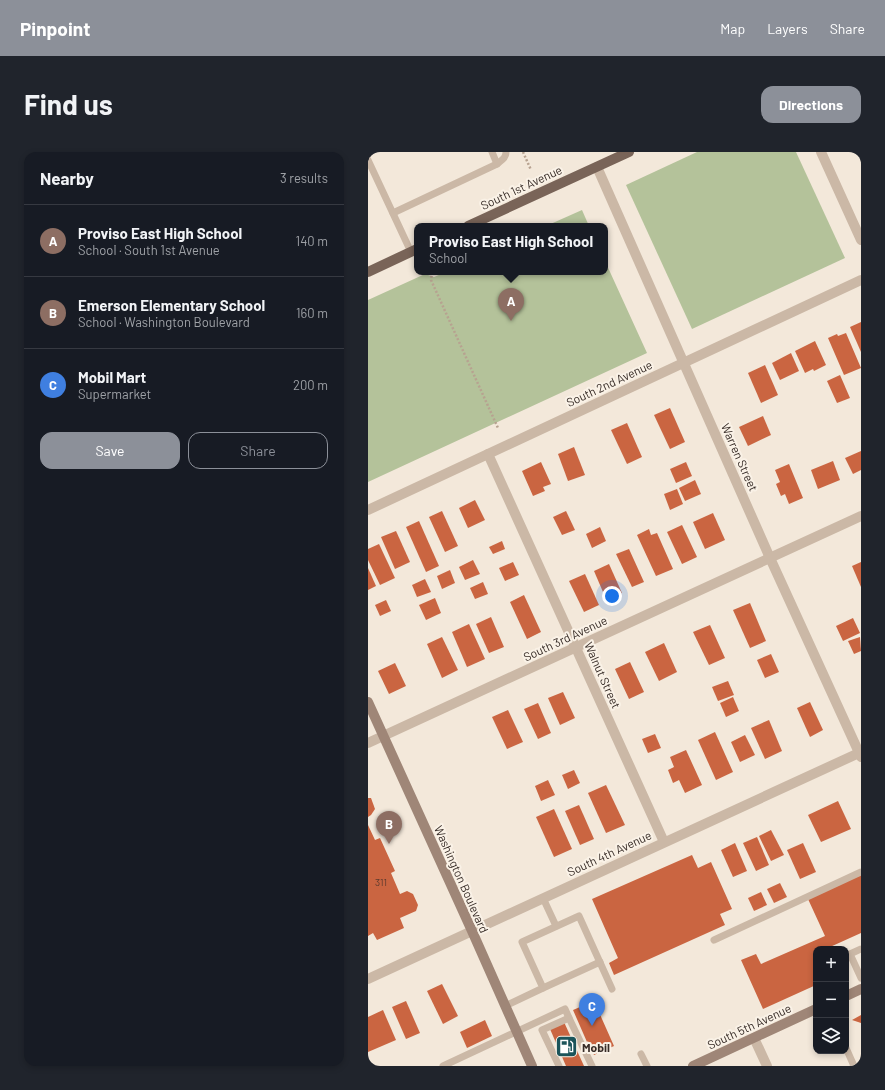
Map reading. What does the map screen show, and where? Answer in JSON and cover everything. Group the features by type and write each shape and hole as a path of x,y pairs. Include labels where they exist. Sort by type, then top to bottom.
{"main road":[{"name":"South 1st Avenue","path":"475,223 629,152"},
{"path":"368,272 414,251"}],"street":[{"path":"821,152 861,240"},
{"name":"Warren Street","path":"597,167 770,558 860,754"},
{"name":"South 2nd Avenue","path":"368,510 861,280"},
{"name":"Walnut Street","path":"488,454 664,842"},
{"name":"South 3rd Avenue","path":"368,743 861,516"},
{"name":"Washington Boulevard","path":"368,702 532,1066"},
{"name":"South 4th Avenue","path":"368,978 860,754"},
{"path":"849,995 861,989"},
{"name":"South 5th Avenue","path":"693,1066 813,1010"},
{"path":"754,1038 767,1066"}],"lane":[{"path":"492,152 497,164"},
{"path":"393,213 497,164 503,160 506,152"},
{"path":"368,160 393,213 414,251"},
{"path":"714,940 861,872"},
{"path":"543,898 556,926"},
{"path":"543,988 522,942 579,916 612,989"},
{"path":"861,949 850,954 861,978"},
{"path":"505,1006 600,962"},
{"path":"443,1066 565,1009 580,1050 588,1064"},
{"path":"542,1030 569,1018"},
{"path":"535,1022 553,1044 559,1062"},
{"path":"641,1054 646,1066"},
{"path":"849,1054 854,1066"}],"path":[{"path":"523,152 532,170"},
{"path":"432,275 431,280 498,428"}],"green space":[{"path":"697,152 796,152 845,258 692,329 626,185"},
{"path":"582,210 588,223 553,223"},
{"path":"608,268 647,353 368,482 368,300 423,275 434,277 439,275 608,275"}],"building":[{"path":"861,322 861,352 850,327"},
{"path":"846,333 861,368 844,375 828,338 837,334 838,336"},
{"path":"815,341 826,365 814,371 813,369 805,373 795,351"},
{"path":"791,353 799,371 780,380 772,363"},
{"path":"765,365 778,395 761,403 748,373"},
{"path":"840,375 850,398 837,403 827,381"},
{"path":"670,408 685,442 670,449 654,415"},
{"path":"763,416 771,435 748,446 739,427"},
{"path":"627,423 642,457 627,464 611,430"},
{"path":"574,447 585,475 568,481 558,454"},
{"path":"861,451 861,470 853,474 845,458"},
{"path":"833,461 840,480 818,489 811,470"},
{"path":"541,462 551,484 543,487 545,491 533,496 522,471"},
{"path":"686,462 692,476 676,483 670,469"},
{"path":"789,464 803,498 789,504 785,494 781,496 776,484 780,482 775,470"},
{"path":"695,480 701,494 685,501 679,488"},
{"path":"677,489 683,504 670,510 664,494"},
{"path":"475,500 485,520 468,528 459,508"},
{"path":"442,511 458,546 445,552 429,517"},
{"path":"566,511 575,530 562,535 553,517"},
{"path":"713,513 725,540 705,549 693,522"},
{"path":"419,521 439,566 426,572 406,527"},
{"path":"682,525 697,557 682,564 667,532"},
{"path":"600,527 606,541 592,548 586,534"},
{"path":"649,529 651,535 657,533 673,569 656,576 637,535"},
{"path":"396,531 410,562 395,569 381,537"},
{"path":"502,541 505,549 493,554 489,547"},
{"path":"379,544 395,578 380,585 368,560 368,549"},
{"path":"629,549 644,582 632,587 616,554"},
{"path":"473,560 480,574 465,580 459,567"},
{"path":"513,562 519,575 505,581 499,568"},
{"path":"861,562 861,587 852,566"},
{"path":"609,564 622,593 606,599 594,571"},
{"path":"368,568 376,586 368,590"},
{"path":"450,570 455,583 442,589 437,576"},
{"path":"585,574 599,605 584,612 569,581"},
{"path":"425,579 431,592 417,597 412,585"},
{"path":"483,582 488,594 475,599 470,588"},
{"path":"524,595 541,632 527,639 510,602"},
{"path":"435,598 441,613 426,620 419,605"},
{"path":"386,600 391,611 380,616 375,605"},
{"path":"750,603 766,641 750,648 733,610"},
{"path":"491,617 504,647 489,653 476,624"},
{"path":"853,618 860,633 843,641 836,626"},
{"path":"469,624 485,659 467,667 452,632"},
{"path":"710,625 725,658 709,665 693,632"},
{"path":"442,637 458,670 442,678 427,644"},
{"path":"860,637 861,651 854,654 848,641"},
{"path":"664,643 677,672 659,681 645,652"},
{"path":"771,654 779,672 765,678 757,660"},
{"path":"630,662 644,692 629,699 615,669"},
{"path":"395,663 406,686 389,694 378,671"},
{"path":"728,681 734,695 718,701 712,687"},
{"path":"563,692 575,718 560,725 548,698"},
{"path":"733,697 739,711 726,717 720,703"},
{"path":"810,702 823,730 810,737 797,708"},
{"path":"538,703 551,733 538,739 524,709"},
{"path":"508,710 523,742 507,749 492,717"},
{"path":"769,720 782,751 765,759 751,728"},
{"path":"715,732 733,772 716,780 698,740"},
{"path":"655,734 661,748 648,753 642,739"},
{"path":"745,735 755,755 740,762 731,742"},
{"path":"686,750 702,785 685,793 679,780 673,783 668,770 674,767 670,757"},
{"path":"574,770 580,783 568,789 562,775"},
{"path":"548,780 555,795 541,801 535,786"},
{"path":"606,785 625,825 606,833 588,793"},
{"path":"368,798 371,798 375,809 368,817"},
{"path":"838,801 851,829 821,842 808,815"},
{"path":"579,805 594,839 580,845 565,811"},
{"path":"554,809 572,849 554,857 536,817"},
{"path":"368,825 375,840 380,838 395,871 391,873 400,894 407,891 413,894 418,905 416,911 400,918 404,928 377,940 373,933 368,936"},
{"path":"771,830 784,855 771,861 759,836"},
{"path":"757,837 769,865 756,871 743,843"},
{"path":"735,843 747,871 733,877 721,850"},
{"path":"803,843 816,872 800,879 787,850"},
{"path":"692,855 698,868 711,862 732,909 720,914 725,925 614,975 609,963 618,958 592,899"},
{"path":"861,875 861,933 832,946 813,946 813,986 763,1009 741,960 756,954 761,964 825,936 808,899"},
{"path":"780,883 787,897 774,903 767,889"},
{"path":"761,892 767,905 754,911 748,898"},
{"path":"442,984 458,1016 443,1024 427,991"},
{"path":"406,1001 420,1033 406,1039 392,1007"},
{"path":"594,1001 614,1046 594,1055 573,1010"},
{"path":"383,1010 396,1040 368,1052 368,1017"},
{"path":"861,1015 861,1023 852,1020"},
{"path":"485,1020 492,1036 467,1048 460,1032"},
{"name":"Mobil","path":"564,1022 584,1066 566,1066 550,1029"}],"place":[{"name":"Proviso East High School","path":"511,321"},
{"name":"Emerson Elementary School","path":"389,844"},
{"name":"Mobil Mart","path":"592,1026"},
{"name":"Mobil","path":"567,1047"}]}
